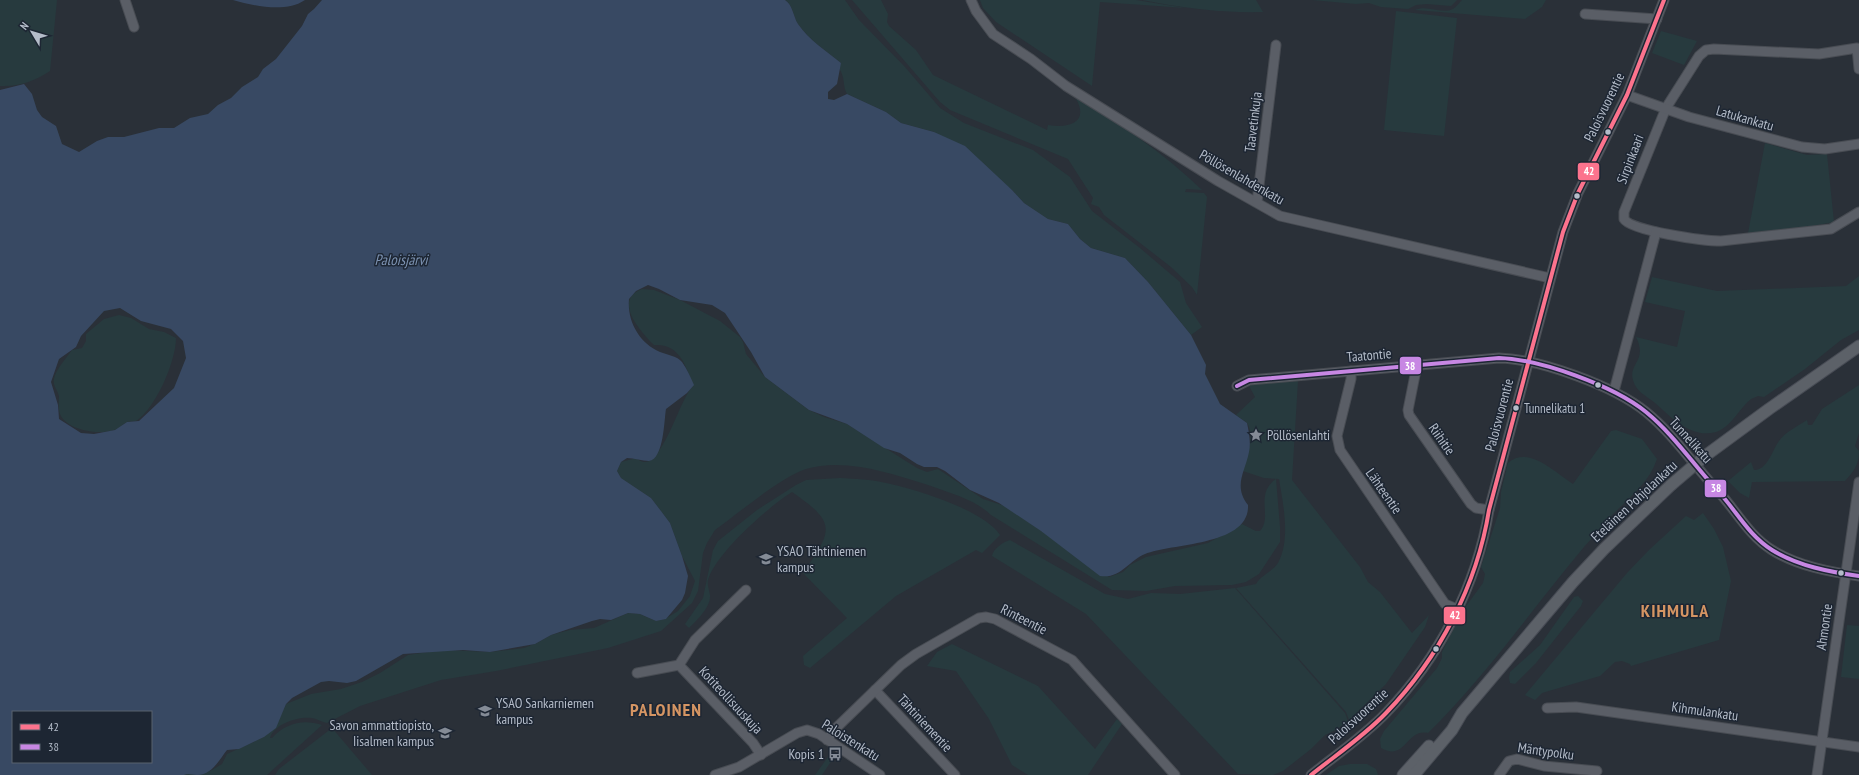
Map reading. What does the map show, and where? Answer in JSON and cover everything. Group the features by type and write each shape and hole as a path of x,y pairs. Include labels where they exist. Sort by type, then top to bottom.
{"main road":[{"name":"Eteläinen Pohjolankatu","path":"1402,775 1448,725 1462,713 1573,582 1610,543 1671,485 1706,456 1859,346"},
{"name":"Eteläinen Pohjolankatu","path":"1414,775 1452,730 1462,713"}],"street":[{"path":"125,0 134,27"},
{"name":"Pöllösenlahdenkatu","path":"971,0 976,11 993,34 1031,59 1066,86 1218,181 1280,216 1550,278"},
{"name":"Paloisvuorentie","path":"1311,775 1363,733 1394,704 1423,667 1470,585 1480,557 1489,510 1550,278 1570,210 1627,95 1664,0"},
{"path":"1585,14 1657,19"},
{"name":"Taavetinkuja","path":"1257,202 1276,45"},
{"name":"Sirpinkaari","path":"1859,69 1857,48 1819,54 1706,50 1699,56 1666,108 1624,212 1624,220 1626,223 1656,232 1707,241 1736,240 1831,229 1859,212"},
{"name":"Latukankatu","path":"1627,95 1773,141 1802,147 1825,149 1859,144"},
{"path":"1614,391 1656,232"},
{"name":"Taatontie","path":"1237,386 1249,380 1499,358 1513,358 1528,362"},
{"name":"Tunnelikatu","path":"1528,362 1572,375 1614,391 1645,411 1672,436 1748,529 1759,540 1784,557 1797,562 1859,576"},
{"name":"Riihitie","path":"1417,365 1408,415 1471,504 1476,508 1489,510"},
{"name":"Lähteentie","path":"1351,371 1351,379 1337,436 1340,450 1445,604 1457,609"},
{"name":"Ahmontie","path":"1817,775 1859,482"},
{"path":"637,673 679,665 695,640 746,590"},
{"name":"Rinteentie","path":"827,740 834,730 901,665 916,654 979,618 986,616 996,619 1072,660 1175,775"},
{"name":"Kotiteollisuuskuja","path":"679,665 753,743 761,755"},
{"name":"Tähtiniementie","path":"875,690 955,775"},
{"name":"Kihmulankatu","path":"1547,708 1576,707 1859,747"},
{"name":"Paloistenkatu","path":"761,755 796,733 807,730 827,740 880,775"},
{"path":"716,775 729,771 761,755"},
{"name":"Mäntypolku","path":"1499,775 1509,761 1517,759 1544,766 1597,771"}],"green space":[{"path":"0,0 57,0 50,71 39,78 26,83 0,86"},
{"path":"785,0 845,0 859,20 905,67 940,108 964,123 1033,150 1070,177 1092,211 1140,248 1180,282 1186,303 1202,327 1191,335 1148,282 1125,258 1091,248 1080,239 1068,224 1048,219 1024,203 1012,190 934,132 901,123 886,112 847,94 839,68 841,63 802,30 796,21 790,5"},
{"path":"852,0 881,0 888,14 887,22 889,26 916,50 933,75 1047,130 1048,125 1065,126 1077,121 1080,116 1080,110 1073,94 1140,139 1172,163 1202,190 1186,189 1185,192 1204,193 1207,197 1197,295 1192,287 1171,267 1104,215 1099,207 1091,204 1093,198 1068,159 950,110 940,102"},
{"path":"980,0 1136,0 1186,8 1100,2 1092,86 996,22 983,8"},
{"path":"1142,0 1256,0 1263,12 1233,12 1202,9"},
{"path":"1312,0 1457,0 1451,6 1427,4 1416,5 1408,9 1381,7 1369,3 1356,4"},
{"path":"1462,0 1546,0 1542,7 1525,19 1415,10 1424,8 1449,11"},
{"path":"1396,11 1457,18 1444,136 1384,130"},
{"path":"1661,31 1697,41 1684,65 1652,53"},
{"path":"1765,143 1807,155 1827,154 1834,222 1795,229 1748,233"},
{"path":"1859,276 1859,330 1841,340 1805,369 1764,397 1758,396 1751,399 1731,422 1721,430 1707,433 1690,430 1675,420 1642,393 1634,384 1632,374 1640,351 1636,337 1677,347 1685,311 1645,302 1652,277 1717,291 1846,286"},
{"path":"642,289 654,290 680,300 720,321 740,337 746,354 765,377 809,410 824,417 847,424 917,468 927,472 938,469 983,499 1005,506 1109,577 1123,572 1130,565 1146,557 1208,543 1242,524 1256,531 1260,531 1264,525 1265,519 1266,491 1276,479 1280,542 1259,574 1246,582 1232,585 1175,586 1146,591 1112,590 991,515 984,509 955,494 869,468 837,465 806,469 784,480 759,496 715,530 703,553 698,591 692,603 661,631 608,648 496,671 441,680 360,706 327,723 312,718 300,718 287,722 276,729 270,738 283,729 295,724 308,722 322,725 267,775 198,775 212,770 222,764 227,754 264,737 280,717 286,704 311,694 341,689 362,682 380,673 408,655 442,650 490,652 524,648 551,635 570,630 594,628 628,613 640,614 656,621 665,619 678,611 690,596 695,581 682,556 670,523 651,498 621,478 617,471 621,462 636,458 642,462 647,462 657,455 684,399 693,385 688,371 676,352 663,345 654,345 642,332 632,316 629,308 629,301 633,294"},
{"path":"119,315 131,318 149,329 164,332 176,338 173,359 169,371 151,406 136,421 127,422 117,429 102,432 80,429 68,423 61,416 59,396 54,384 55,375 72,350 82,348 86,341 86,334 104,319"},
{"path":"1298,381 1292,480 1360,567 1368,582 1380,592 1412,633 1429,615 1425,627 1386,684 1349,720 1346,712 1236,588 1256,584 1276,566 1282,554 1285,521 1279,479 1264,478 1243,471 1249,447 1250,435 1247,423 1236,415 1255,397 1248,384"},
{"path":"1859,385 1859,433 1855,446 1859,451 1859,456 1855,468 1845,481 1752,482 1749,498 1740,493 1728,481 1751,462 1754,470 1763,467 1779,441 1792,429 1807,420 1808,425 1812,425 1822,409"},
{"path":"1616,430 1642,439 1657,459 1654,468 1644,483 1612,515 1584,547 1470,689 1428,733 1415,735 1396,751 1389,751 1381,748 1380,739 1384,731 1437,668 1442,658 1442,652 1461,613 1483,583 1485,574 1481,567 1500,508 1501,492 1508,463 1516,458 1524,457 1533,459 1550,468 1573,484 1611,431"},
{"path":"840,478 863,479 880,482 931,495 980,517 992,526 1000,535 982,553 976,550 896,596 810,668 804,665 803,656 847,618 803,573 820,547 825,537 826,528 823,520 817,512 792,492 770,508 745,530 714,566 708,579 710,600 706,609 689,628 685,624 703,598 713,550 718,541 757,510 796,485 806,480"},
{"path":"1703,513 1714,529 1723,547 1731,581 1719,640 1631,666 1630,664 1622,661 1615,662 1600,676 1542,693 1535,700 1525,695 1627,573 1649,550 1686,516 1694,520"},
{"path":"1010,540 1105,594 1128,599 1151,593 1180,594 1235,588 1345,713 1348,721 1336,730 1325,735 1311,749 1283,771 1273,775 1238,774 1086,614 992,556 994,551 999,546"},
{"path":"1578,596 1583,601 1581,606 1536,663 1515,684 1510,683 1510,672 1540,645 1574,597"},
{"path":"1847,625 1859,626 1859,679 1841,677"},
{"path":"952,644 1038,686 1095,749 1117,719 1122,724 1088,775 1028,775 1012,765 989,719 956,671 927,666 937,652"},
{"path":"332,728 372,775 275,775 279,769"},
{"path":"828,757 832,760 822,775 815,775"},
{"path":"1350,764 1367,764 1376,769 1378,775 1326,775 1339,766"},
{"path":"190,773 198,775 184,775"}],"water":[{"path":"233,0 305,0 289,6 270,7"},
{"name":"Paloisjärvi","path":"322,0 785,0 790,5 796,21 802,30 841,63 837,84 828,92 828,99 834,100 847,94 886,112 901,123 934,132 965,146 1024,203 1048,219 1068,224 1080,239 1091,248 1125,258 1148,282 1191,335 1206,365 1205,374 1220,404 1247,423 1250,438 1250,449 1241,479 1241,492 1248,505 1245,518 1237,528 1223,536 1207,541 1157,550 1139,557 1114,575 1100,576 1041,531 999,503 970,490 945,471 937,467 924,467 917,464 900,453 884,448 847,424 809,410 765,377 751,352 725,313 712,305 680,300 648,285 636,291 629,299 632,323 640,337 646,343 660,352 675,357 682,362 694,385 687,393 666,409 664,430 660,447 658,454 654,459 649,461 627,458 621,462 617,471 621,478 651,498 661,511 670,523 682,556 688,576 685,593 682,600 666,619 656,621 640,614 628,613 611,620 600,619 592,621 551,635 535,644 490,652 463,650 403,654 356,681 347,683 329,681 321,682 292,698 286,704 276,728 264,737 239,749 227,750 211,770 202,774 0,775 0,90 24,84 32,94 37,110 42,117 56,126 62,144 79,152 97,141 108,137 124,137 159,128 174,128 190,118 208,114 218,105 231,98 242,87 258,77 263,69 276,59 302,26 308,14","holes":["120,308 141,321 171,329 183,341 186,358 174,388 139,421 127,422 115,430 94,434 81,433 59,419 58,405 51,382 59,359 76,347 81,336 104,311"]}],"transit line":[{"name":"42","path":"1311,775 1369,730 1405,692 1423,669 1439,644 1465,593 1483,538 1489,510 1563,232 1578,193 1627,95 1664,0"},
{"name":"38","path":"1237,386 1249,380 1499,358 1535,363 1555,369 1596,384 1632,402 1646,412 1674,439 1749,530 1772,550 1782,556 1803,564 1859,576"}],"place":[{"name":"Tunnelikatu 1","path":"1516,408"},
{"name":"Pöllösenlahti","path":"1256,435"},
{"name":"YSAO Tähtiniemen kampus","path":"766,559"},
{"name":"YSAO Sankarniemen kampus","path":"485,711"},
{"name":"Savon ammattiopisto, Iisalmen kampus","path":"445,733"},
{"name":"Kopis 1","path":"835,754"}],"district":[{"name":"KIHMULA","path":"1675,611"},
{"name":"PALOINEN","path":"666,710"}]}
